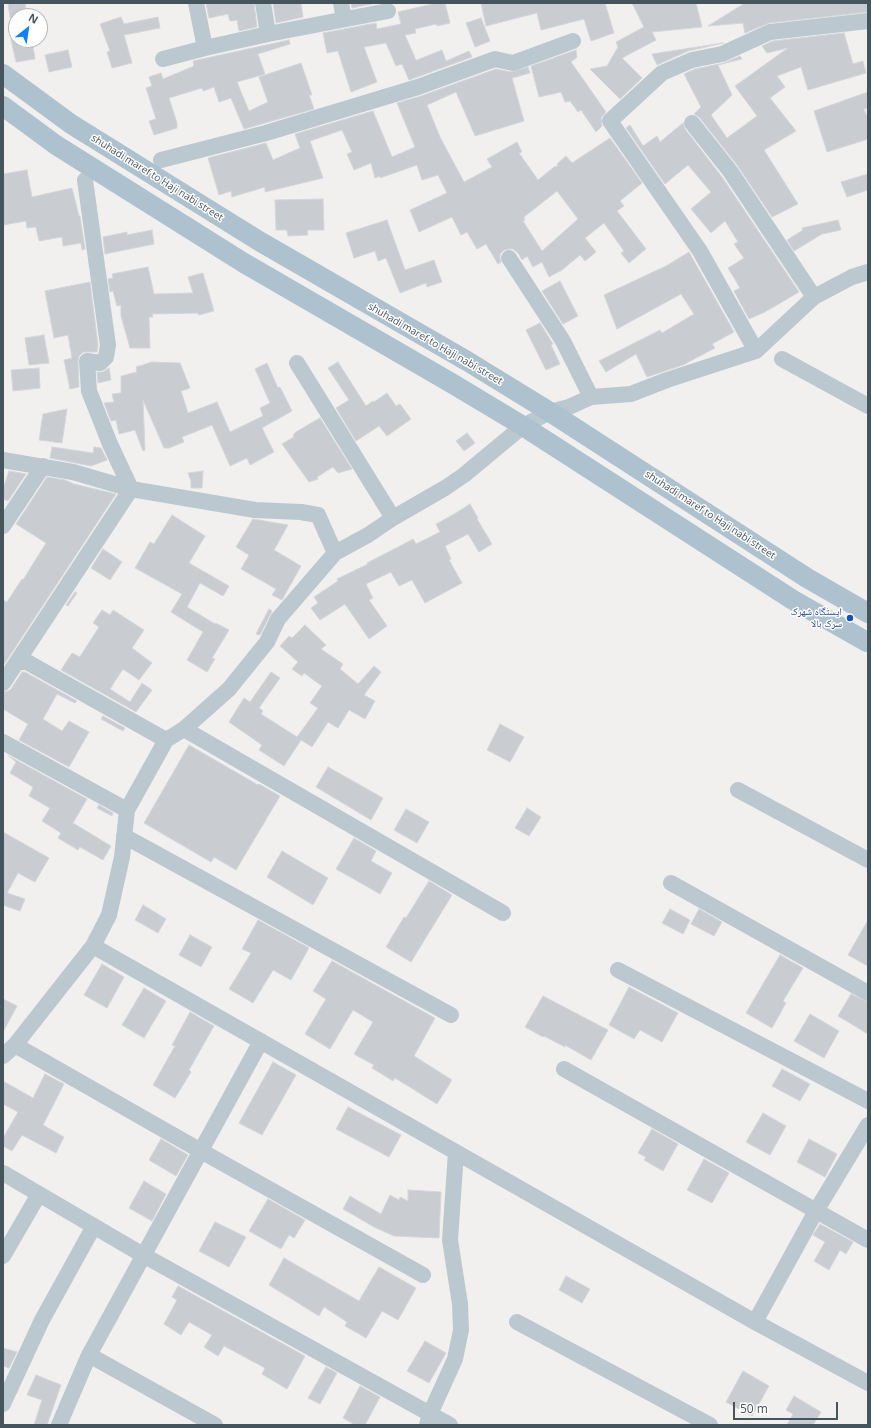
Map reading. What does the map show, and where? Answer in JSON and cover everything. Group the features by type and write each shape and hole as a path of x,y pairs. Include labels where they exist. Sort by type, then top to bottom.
{"main road":[{"name":"shuhadi maref to Haji nabi street","path":"3,74 71,124 259,241 466,361 550,412 807,578 868,613"},
{"path":"3,106 56,145 244,263 523,426 793,600 868,642"}],"street":[{"path":"196,3 204,48"},
{"path":"263,3 268,34"},
{"path":"341,3 344,19"},
{"path":"163,59 204,48 268,34 388,11"},
{"path":"756,351 700,251 610,121 662,73 692,60 722,54 770,32 868,21"},
{"path":"161,160 266,133 418,87 495,59 513,63 573,41"},
{"path":"692,123 730,171 814,297"},
{"path":"85,180 108,344 106,357 100,363 87,361 90,390 110,444 131,489"},
{"path":"509,258 563,342 591,397"},
{"path":"3,1056 15,1045 93,946 109,915 122,857 127,810 166,740 184,729 229,690 267,642 278,619 335,553 368,535 393,518 464,476 523,426 550,412 591,397 631,394 667,380 756,351 814,297 852,277 868,272"},
{"path":"782,359 868,406"},
{"path":"297,363 393,518"},
{"path":"3,460 73,472 131,489 255,510 301,512 318,515 335,553"},
{"path":"3,526 43,466"},
{"path":"3,683 131,489"},
{"path":"17,662 27,662 166,740"},
{"path":"184,729 503,913"},
{"path":"3,742 127,810"},
{"path":"738,790 868,860"},
{"path":"124,836 451,1015"},
{"path":"671,883 868,993"},
{"path":"93,946 755,1322 868,1383"},
{"path":"618,970 868,1101"},
{"path":"59,1425 89,1355 261,1041"},
{"path":"15,1045 423,1275"},
{"path":"564,1069 868,1240"},
{"path":"755,1322 816,1212 868,1125"},
{"path":"428,1420 455,1359 461,1330 460,1304 450,1240 456,1152"},
{"path":"3,1173 143,1255 414,1404 428,1420 450,1425"},
{"path":"3,1256 39,1194"},
{"path":"3,1404 42,1320 94,1226"},
{"path":"518,1322 710,1425"},
{"path":"89,1355 215,1425"}],"building":[{"path":"8,3 25,3 26,8 9,8"},
{"path":"206,3 254,3 257,27 239,31 237,20 230,21 228,14 209,18"},
{"path":"273,3 301,3 303,17 276,23"},
{"path":"351,3 372,3 372,4 352,8"},
{"path":"437,3 445,3 450,23 437,26 436,24 415,29 416,33 405,35 416,60 442,50 446,61 469,51 472,57 409,80 402,64 396,66 386,43 364,47 377,82 351,92 338,51 327,53 323,33 376,23 377,29 401,24 398,12"},
{"path":"481,3 605,3 614,33 591,41 584,19 541,30 537,13 486,26"},
{"path":"632,3 696,3 702,27 652,32 656,40 622,58 642,78 620,99 590,69 607,66 618,47 616,42 644,27"},
{"path":"745,3 868,3 868,12 769,23 745,33 743,23 708,26"},
{"path":"121,17 124,24 158,17 160,28 124,35 132,63 112,68 107,52 110,51 100,24"},
{"path":"481,18 490,41 475,47 466,23"},
{"path":"844,33 853,64 863,61 866,73 808,90 801,67 777,76 785,87 770,98 796,131 764,150 798,204 772,217 737,165 699,117 694,114 701,107 684,74 695,69 724,63 740,56 742,59 718,65 732,95 711,115 727,138 757,116 735,86 788,48 767,53 762,46 773,41"},
{"path":"289,40 290,44 258,54 265,74 237,82 249,111 268,102 259,77 301,63 312,95 309,95 314,109 244,129 231,98 219,102 214,87 203,91 202,88 169,98 177,123 177,128 154,135 149,121 156,119 146,88 152,86 149,77 161,73 163,79 194,66 193,61"},
{"path":"723,43 688,51 657,65 652,54"},
{"path":"13,48 33,48 35,59 16,62"},
{"path":"68,50 72,67 49,72 45,55"},
{"path":"576,50 577,57 571,62 606,112 601,118 602,126 596,132 581,110 578,112 570,101 565,102 561,92 539,97 531,66"},
{"path":"528,67 530,73 512,78 524,121 475,136 456,92 427,105 440,137 464,182 492,167 487,159 517,142 522,152 519,153 538,180 554,167 558,166 557,164 566,156 572,163 610,138 642,183 620,201 624,206 617,211 646,249 629,263 621,253 624,251 604,223 585,238 596,252 585,261 580,255 562,270 549,277 542,262 533,267 527,256 522,260 518,253 513,249 504,250 500,254 501,262 498,264 486,244 477,249 467,232 461,235 452,217 419,232 410,210 447,193 438,175 422,180 417,165 380,178 380,176 375,178 371,163 354,170 347,154 352,152 342,130 310,141 323,178 265,192 265,187 232,197 231,191 219,195 208,158 266,143 273,160 300,148 295,134 373,111 392,157 415,147 397,103 496,69 511,72","holes":["557,191 578,219 542,251 523,221 525,220 524,217"]},
{"path":"868,92 868,108 864,109 868,119 868,139 827,152 814,111"},
{"path":"683,123 685,129 722,177 799,292 765,312 749,319 734,291 740,288 728,268 744,258 734,244 738,242 725,221 711,233 691,209 711,192 688,165 665,184 626,128 630,125 643,146 657,136 660,142"},
{"path":"27,170 32,197 72,188 80,216 85,249 82,250 81,243 63,246 62,237 39,241 36,227 27,228 26,221 3,225 3,174"},
{"path":"868,174 868,190 847,197 841,182"},
{"path":"323,199 324,230 307,230 308,235 288,236 287,230 276,230 275,200"},
{"path":"387,220 405,270 434,260 442,282 427,287 426,283 400,293 386,258 378,261 375,251 354,258 346,233"},
{"path":"838,220 841,230 822,234 794,251 787,240 803,230 802,228"},
{"path":"152,230 154,244 105,254 103,237 127,232 127,235"},
{"path":"689,252 734,332 712,344 715,348 683,365 647,377 636,354 606,372 599,361 660,330 662,333 694,314 681,294 617,329 604,295 666,266"},
{"path":"148,267 154,294 193,293 188,277 203,273 214,311 199,315 198,313 152,314 153,317 149,317 150,348 130,348 121,316 121,305 117,306 113,291 110,292 108,279 113,278 112,274"},
{"path":"560,281 578,316 563,324 542,291"},
{"path":"90,282 98,345 97,352 83,352 79,356 79,387 70,389 64,360 72,358 68,335 54,338 45,291"},
{"path":"540,323 553,344 551,345 560,364 546,370 526,330"},
{"path":"44,335 49,363 29,365 25,338"},
{"path":"152,362 180,363 190,388 181,391 188,413 217,402 230,432 263,416 260,408 270,403 255,369 267,363 278,388 280,387 292,411 262,428 274,452 250,465 247,458 230,466 212,425 182,437 184,442 169,448 164,448 143,400 145,450 143,451 135,430 119,434 116,420 111,421 104,403 114,402 112,394 121,393 121,376 137,372 136,367"},
{"path":"338,362 366,406 387,393 396,406 400,404 411,419 387,436 379,426 356,441 336,408 349,400 328,368"},
{"path":"39,368 40,388 13,391 11,370"},
{"path":"109,368 111,380 98,383 97,372 103,372"},
{"path":"67,409 62,443 39,440 43,414"},
{"path":"320,418 352,469 338,473 333,467 317,477 318,479 309,482 282,444 294,437 293,435 296,432"},
{"path":"467,433 475,443 464,451 456,441"},
{"path":"52,447 93,453 94,447 101,448 107,460 91,466 50,458"},
{"path":"9,471 26,474 8,501 3,499 3,489"},
{"path":"203,471 202,488 191,488 191,481 188,473"},
{"path":"47,477 65,480 74,484 116,494 3,666 3,600 7,602 22,579 23,580 46,543 16,524"},
{"path":"470,504 492,544 479,552 468,534 445,546 451,559 449,560 462,583 425,603 412,580 399,586 391,572 366,584 373,598 369,600 387,626 369,639 345,604 320,620 311,608 318,603 314,597 338,581 337,579 413,539 416,544 440,532 436,524"},
{"path":"172,515 205,536 189,563 229,586 223,596 200,583 187,607 215,624 216,623 229,630 212,658 215,659 207,672 187,660 203,632 171,612 182,594 135,568 150,542 154,544"},
{"path":"253,519 288,525 274,550 301,566 282,600 272,595 276,589 241,569 249,555 236,547"},
{"path":"103,549 122,562 110,580 91,568"},
{"path":"75,592 77,593 68,606 66,605"},
{"path":"269,609 272,611 260,635 256,634"},
{"path":"102,610 110,615 113,610 144,630 132,648 152,663 139,680 123,669 110,689 130,702 142,683 152,690 136,712 61,670 72,653 80,657 99,627 93,623"},
{"path":"305,625 326,645 321,649 343,664 340,669 358,684 374,666 381,672 364,695 375,701 365,719 349,710 338,728 328,722 312,747 301,740 284,766 259,750 262,745 229,722 244,698 250,702 271,672 280,678 259,708 263,711 261,714 297,737 318,708 310,703 322,686 304,673 302,676 292,669 298,662 280,646 289,636 292,638"},
{"path":"22,672 25,672 77,701 75,703 57,694 43,719 62,731 69,721 89,732 69,767 19,740 28,724 3,709 3,692 11,689"},
{"path":"103,716 125,728 123,731 101,719"},
{"path":"500,724 524,737 510,762 487,750"},
{"path":"189,745 280,796 236,870 214,857 211,862 144,823"},
{"path":"9,756 87,799 73,823 111,846 103,860 80,847 78,850 58,838 61,833 42,821 50,808 29,796 33,787 10,773 16,762"},
{"path":"328,767 383,798 371,820 316,787"},
{"path":"99,805 113,813 112,816 97,808"},
{"path":"527,808 541,817 529,836 515,828"},
{"path":"406,809 429,822 417,843 394,830"},
{"path":"3,832 49,858 35,882 18,873 7,893 25,899 20,911 3,905"},
{"path":"354,838 376,851 371,861 392,873 380,894 336,869"},
{"path":"282,851 328,878 313,905 267,877"},
{"path":"429,881 452,895 411,962 386,947 404,917 406,918"},
{"path":"143,905 166,919 158,933 135,920"},
{"path":"670,909 690,920 683,934 662,923"},
{"path":"699,909 722,922 714,936 691,924"},
{"path":"258,920 309,948 291,980 273,970 253,1003 229,989 251,953 242,949"},
{"path":"868,920 868,966 848,955"},
{"path":"190,935 212,947 201,967 179,955"},
{"path":"780,955 803,968 783,1001 786,1003 772,1028 746,1013"},
{"path":"332,961 435,1018 414,1056 452,1080 437,1104 395,1078 393,1081 372,1068 374,1065 354,1054 373,1022 353,1010 330,1049 305,1034 326,999 313,991"},
{"path":"102,964 124,977 107,1008 84,995"},
{"path":"629,987 678,1013 662,1042 640,1030 634,1039 609,1025"},
{"path":"144,988 166,1001 144,1038 122,1025"},
{"path":"851,994 868,1002 868,1034 838,1016"},
{"path":"543,996 608,1030 591,1060 565,1045 565,1047 525,1027"},
{"path":"3,999 17,1006 3,1032"},
{"path":"190,1012 214,1026 189,1070 191,1072 175,1098 153,1085 175,1046 172,1045"},
{"path":"810,1014 839,1031 824,1058 794,1041"},
{"path":"273,1062 296,1075 262,1135 239,1123"},
{"path":"782,1069 810,1084 800,1101 772,1086"},
{"path":"45,1074 64,1084 43,1125 64,1137 56,1153 22,1135 12,1151 3,1146 3,1138 18,1112 3,1104 3,1081 33,1098"},
{"path":"348,1107 401,1135 389,1157 336,1129"},
{"path":"763,1113 786,1126 770,1155 746,1142"},
{"path":"652,1129 678,1144 663,1171 644,1160 646,1157 638,1153"},
{"path":"161,1139 188,1155 176,1176 149,1160"},
{"path":"809,1139 837,1154 825,1177 797,1162"},
{"path":"704,1159 729,1173 712,1203 687,1190"},
{"path":"144,1181 166,1194 152,1221 129,1208"},
{"path":"408,1190 441,1192 439,1238 394,1236 374,1227 343,1209 350,1196 381,1214 390,1195 399,1200 400,1197 408,1201"},
{"path":"268,1199 305,1220 294,1238 289,1235 281,1249 249,1231"},
{"path":"215,1222 246,1237 229,1267 199,1251"},
{"path":"820,1224 853,1242 846,1254 840,1250 829,1270 814,1261 825,1242 813,1235"},
{"path":"284,1258 359,1301 379,1267 416,1288 398,1320 382,1311 366,1338 345,1326 347,1322 324,1307 319,1316 269,1285"},
{"path":"566,1276 590,1289 582,1303 559,1290"},
{"path":"178,1286 305,1356 287,1389 262,1374 265,1368 224,1346 218,1356 204,1347 212,1335 189,1322 181,1335 164,1324 177,1300 172,1297"},
{"path":"425,1341 446,1353 429,1383 407,1371"},
{"path":"3,1348 17,1352 9,1368 3,1366"},
{"path":"326,1367 337,1373 320,1404 308,1398"},
{"path":"743,1371 769,1386 752,1416 726,1402"},
{"path":"36,1375 61,1385 47,1425 34,1425 42,1400 27,1395"},
{"path":"360,1386 380,1397 365,1425 355,1425 343,1418"},
{"path":"794,1396 821,1412 813,1425 787,1425 793,1414 786,1410"}],"place":[{"name":"ایستگاه شهرک سرک بالا","path":"850,618"}]}
